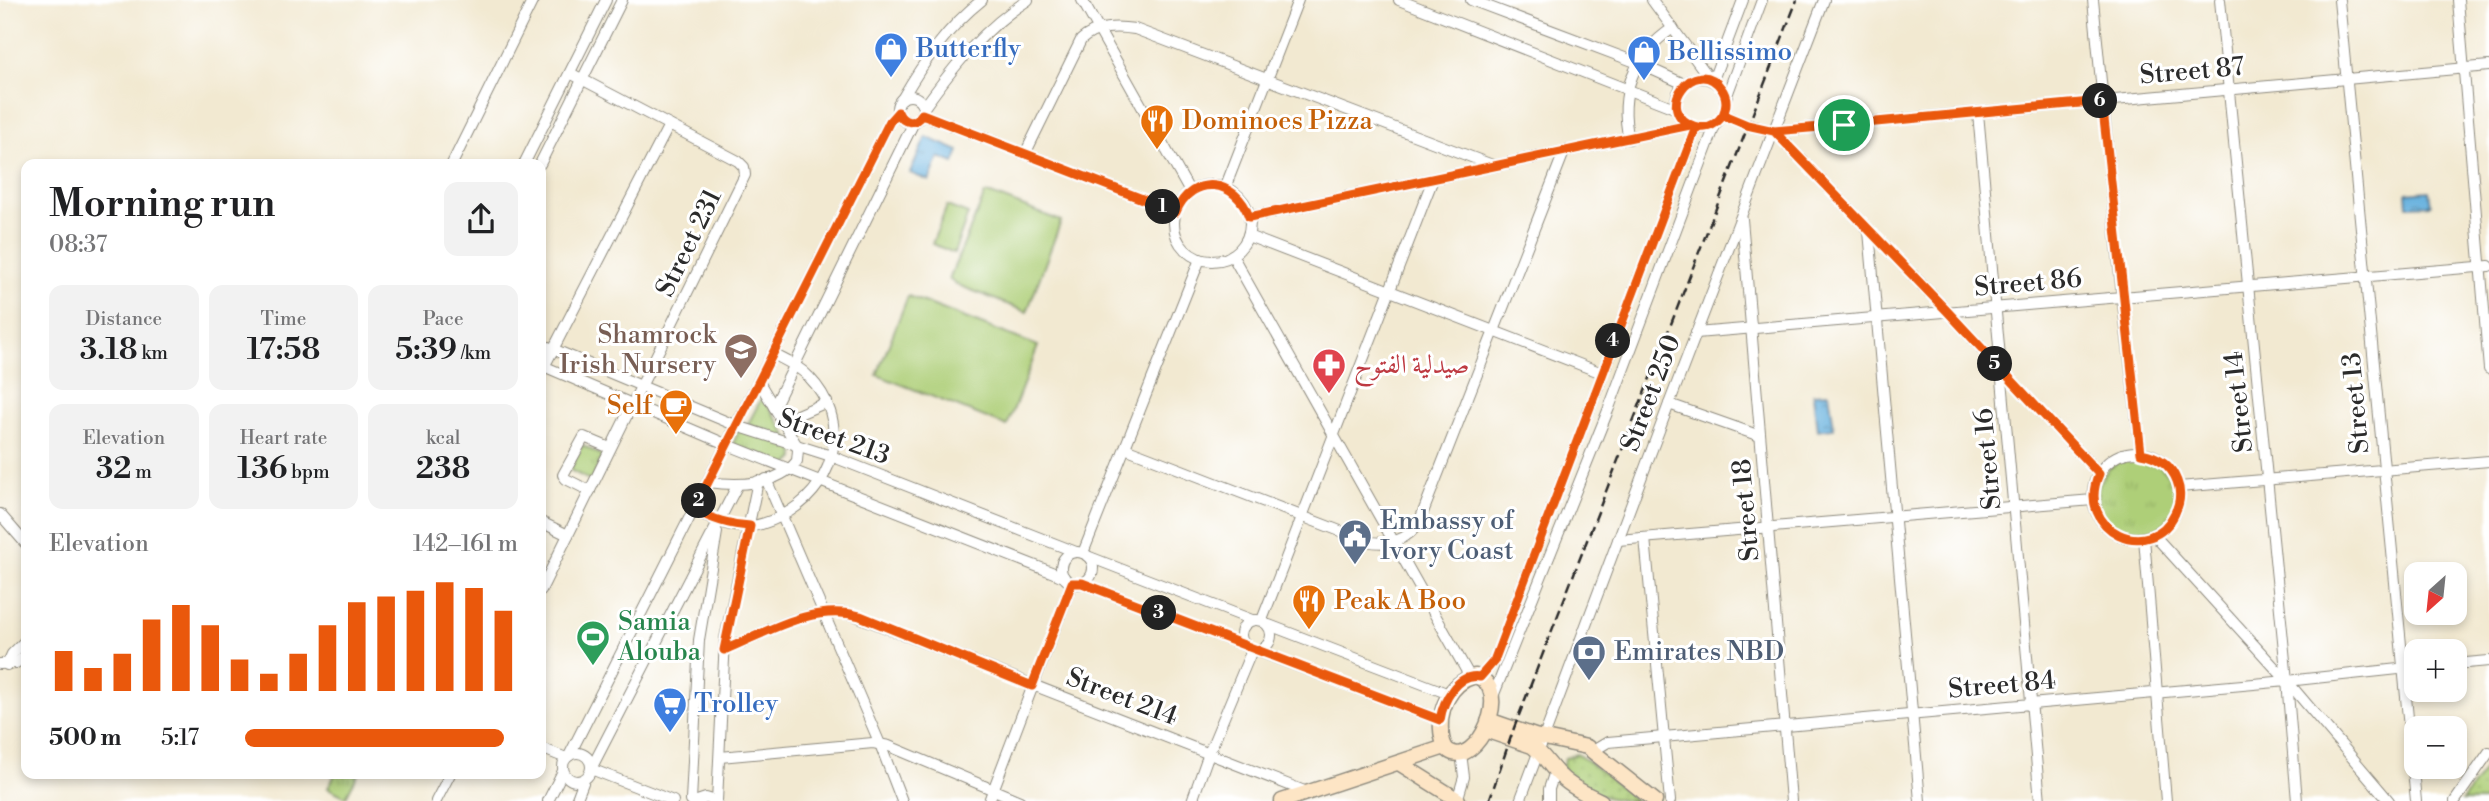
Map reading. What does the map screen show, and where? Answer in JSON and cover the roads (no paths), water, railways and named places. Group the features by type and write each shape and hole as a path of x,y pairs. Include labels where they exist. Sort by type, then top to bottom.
{"main road":[{"path":"1475,677 1487,684 1492,700 1487,725 1474,744 1461,753 1452,753 1445,747 1440,720 1449,694 1458,684 1475,677"},
{"path":"1487,725 1541,744 1574,743 1593,751 1655,801"},
{"path":"1541,744 1555,771 1574,788 1601,801"},
{"path":"1282,801 1445,747"},
{"path":"1399,763 1457,801"}],"street":[{"path":"454,159 533,0"},
{"path":"527,159 606,0"},
{"path":"542,159 622,0"},
{"path":"548,801 890,121 898,112 902,99 932,51 982,0"},
{"path":"774,407 920,115 967,51 993,26 1028,0"},
{"path":"1082,0 1191,192"},
{"path":"1225,188 1298,0"},
{"path":"1399,0 1677,108"},
{"path":"1471,0 1638,63 1684,85"},
{"path":"1652,0 1712,80 1719,85 1726,98"},
{"path":"1712,80 1743,0"},
{"path":"1249,217 1693,126 1704,128 1716,124 1723,115 1726,98 1762,0"},
{"name":"Street 250","path":"1520,801 1824,0"},
{"path":"2093,0 2122,296 2141,453"},
{"name":"Street 14","path":"2220,0 2297,801"},
{"name":"Street 13","path":"2339,0 2416,801"},
{"path":"2458,0 2484,267 2489,369"},
{"path":"1025,154 1076,49 1088,33 1098,29 1123,27 1135,29 1495,166"},
{"path":"1629,139 1625,122 1628,88 1638,63 1648,48 1673,28"},
{"name":"Street 87","path":"1774,131 2489,66"},
{"name":"Street 231","path":"546,580 745,175 744,167 738,161 570,74"},
{"path":"1693,126 1679,115 1677,96 1684,85 1699,78 1712,80"},
{"path":"902,99 916,98 920,115"},
{"path":"898,112 902,119 920,115 1176,212"},
{"name":"Street 16","path":"1978,113 2040,801"},
{"path":"1723,115 1747,125 1774,131 2099,474"},
{"name":"Street 250","path":"1492,700 1609,408 1716,124"},
{"path":"546,361 669,125"},
{"name":"Street 250","path":"1475,677 1494,661 1693,126"},
{"path":"1125,449 1376,544 1394,541 1410,534 1420,520 1564,152"},
{"path":"1251,649 1241,638 1242,629 1261,622 1433,179"},
{"path":"1207,185 1225,188 1237,194 1245,204 1249,217 1248,236 1232,255 1216,261 1200,259 1178,240 1174,222 1176,212 1184,197 1191,192 1207,185"},
{"name":"Street 18","path":"1741,216 1791,801"},
{"path":"1869,231 1920,801"},
{"path":"1248,236 1602,373"},
{"path":"1232,255 1394,541 1475,677"},
{"path":"1082,554 1200,259"},
{"name":"Street 86","path":"1696,333 2484,267"},
{"name":"Street 213","path":"546,346 737,426 831,456 1449,694"},
{"path":"694,510 734,526 750,526 781,516 810,495 822,482 829,467 834,438 827,402 808,375 773,354"},
{"name":"Street 213","path":"546,367 788,469 1073,581 1440,720"},
{"path":"709,482 738,484 762,480 793,466 799,456 796,444 759,382"},
{"path":"783,421 827,402"},
{"path":"1669,404 1760,436"},
{"path":"590,491 563,475 584,437 610,449"},
{"path":"2129,453 2141,453 2158,458 2176,478 2179,487 2177,510 2164,529 2149,537 2128,538 2113,532 2102,522 2093,500 2093,491 2106,464 2129,453"},
{"path":"2179,487 2489,461"},
{"path":"762,480 781,516 902,801"},
{"path":"697,801 706,798 717,801 724,650 762,480"},
{"path":"576,801 584,780 738,484"},
{"path":"1618,540 2093,500"},
{"path":"0,514 21,538"},
{"path":"691,801 699,640 719,521"},
{"path":"546,524 568,535"},
{"path":"2149,537 2287,681 2389,801"},
{"path":"2149,537 2166,801"},
{"path":"1645,538 1670,801"},
{"path":"1082,554 1092,563 1093,571 1089,579 1073,581 1061,569 1063,561 1068,555 1082,554"},
{"path":"989,801 1073,581"},
{"name":"Street 214","path":"724,650 812,613 842,612 860,616 1032,686 1308,792"},
{"path":"1251,649 1269,644 1272,635 1261,622"},
{"path":"4,664 21,645"},
{"path":"1192,801 1251,649"},
{"path":"4,664 16,663 21,659"},
{"path":"2467,663 2489,661"},
{"name":"Street 84","path":"1593,751 1608,742 2287,681 2403,668"},
{"path":"720,757 866,743 880,744 1020,801"},
{"path":"546,750 568,757 576,753 584,755 590,760 592,768"},
{"path":"2455,801 2489,752"},
{"path":"1457,801 1464,777 1461,753"},
{"path":"592,768 673,801"},
{"path":"563,771 572,780 584,780"},
{"path":"1549,801 1549,789 1555,771"},
{"path":"436,801 447,779"}],"water":[{"path":"926,137 959,151 954,163 939,157 929,181 910,173"},
{"path":"2429,191 2431,205 2408,206 2407,193"},
{"path":"1829,393 1834,428 1817,430 1813,394"}],"railway":[{"path":"1489,801 1514,728 1797,0"}],"place":[{"name":"Butterfly","path":"891,79"},
{"name":"Bellissimo","path":"1644,82"},
{"name":"Dominoes Pizza","path":"1157,151"},
{"name":"Shamrock Irish Nursery","path":"741,380"},
{"name":"صيدلية الفتوح","path":"1329,395"},
{"name":"Self","path":"676,436"},
{"name":"Embassy of Ivory Coast","path":"1355,566"},
{"name":"Peak A Boo","path":"1309,631"},
{"name":"Samia Alouba","path":"593,667"},
{"name":"Emirates NBD","path":"1589,682"},
{"name":"Trolley","path":"670,734"}]}
